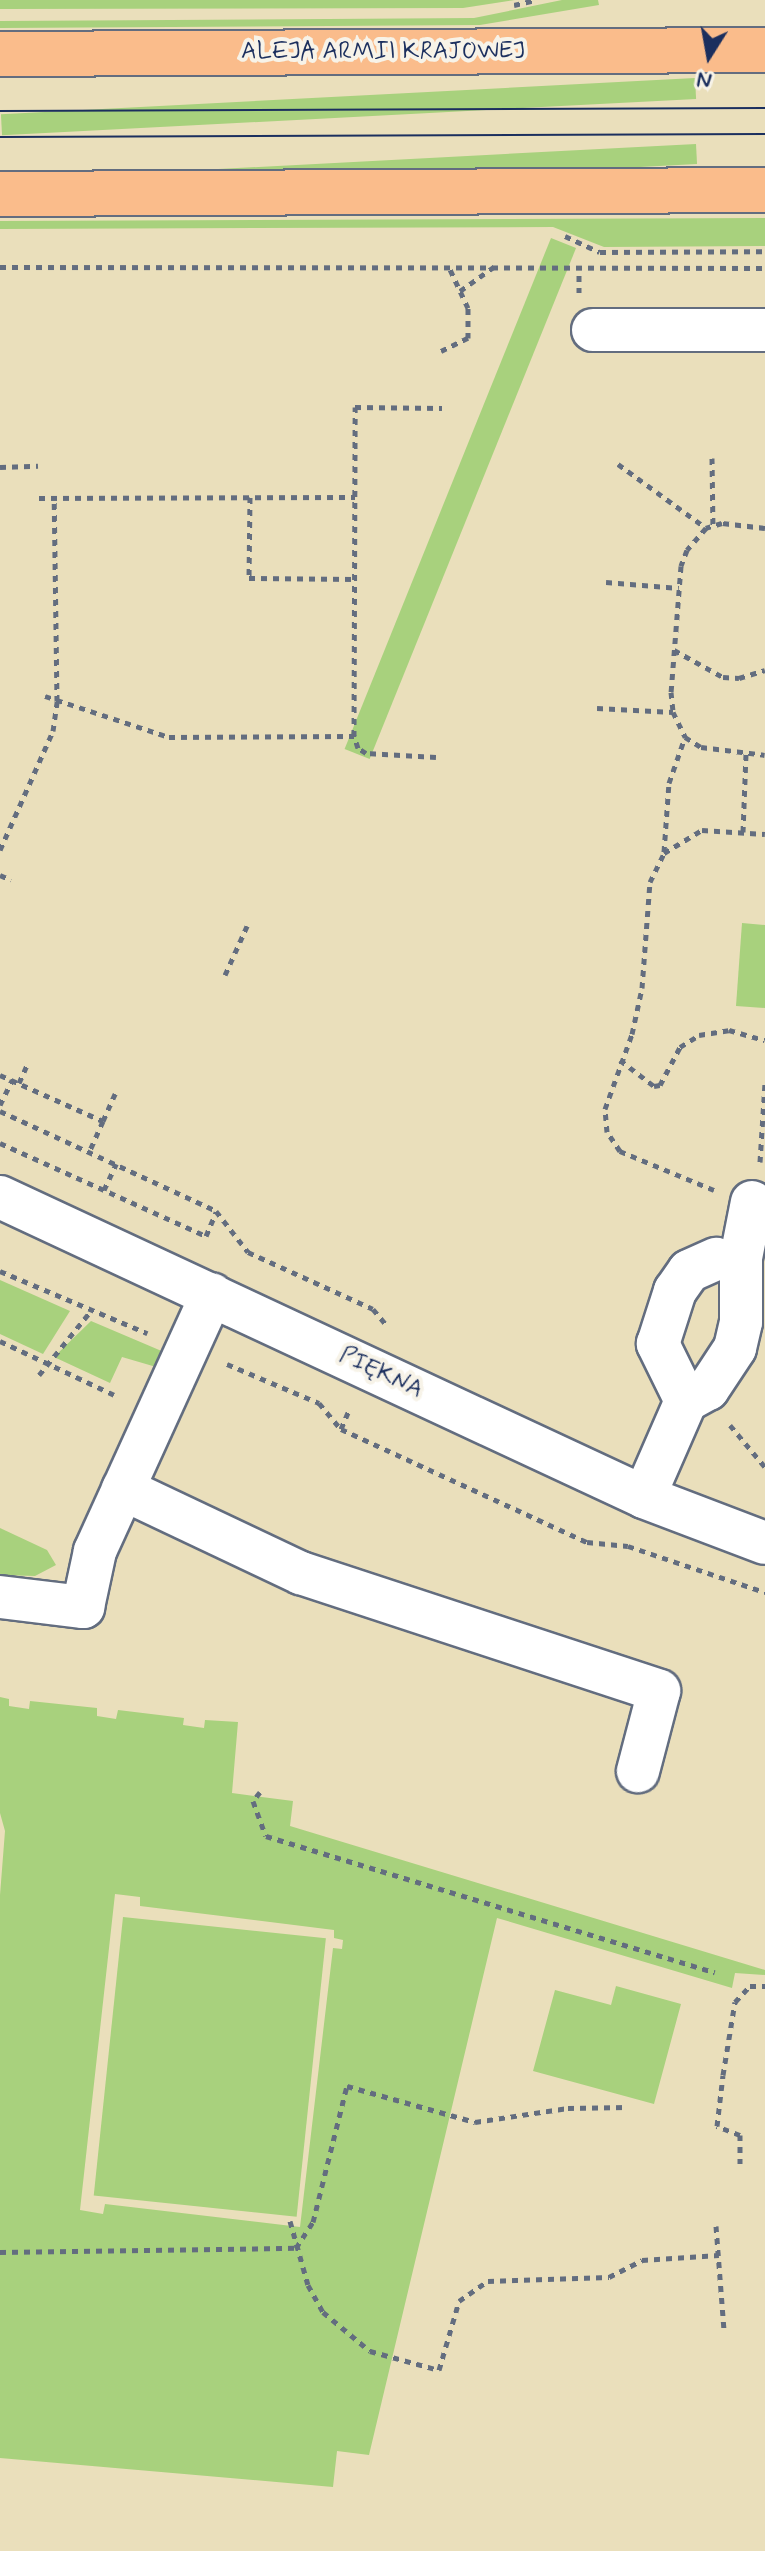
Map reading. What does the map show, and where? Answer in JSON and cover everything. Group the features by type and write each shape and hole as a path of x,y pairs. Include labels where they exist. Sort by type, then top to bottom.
{"main road":[{"name":"ALEJA ARMII KRAJOWEJ","path":"0,54 765,50"},
{"path":"0,194 765,190"}],"street":[{"path":"593,330 765,330"},
{"name":"PIĘKNA","path":"0,1197 644,1497 765,1543"},
{"path":"644,1497 686,1401 708,1389 735,1348 741,1322 741,1258 752,1202"},
{"path":"686,1401 658,1344 675,1291 689,1271 716,1259"},
{"path":"0,1597 83,1607 95,1551 190,1349 212,1294"},
{"path":"123,1489 301,1573 659,1691 638,1771"}],"path":[{"path":"611,252 765,251"},
{"path":"441,351 468,338 468,308 448,264"},
{"path":"0,267 448,264 765,268"},
{"path":"460,291 496,265"},
{"path":"436,757 366,753 358,748 354,736 355,407 442,408"},
{"path":"710,527 712,458"},
{"path":"618,464 710,527"},
{"path":"0,467 38,466"},
{"path":"250,497 249,578 355,579"},
{"path":"39,498 355,497"},
{"path":"0,850 53,731 57,701 54,498"},
{"path":"765,528 741,522 710,527 687,550 679,588 673,712 685,737 701,747 765,755"},
{"path":"606,582 679,588"},
{"path":"674,650 723,677 765,670"},
{"path":"45,696 169,737 354,736"},
{"path":"597,708 673,712"},
{"path":"685,737 669,783 664,853 650,882 642,988 632,1034 620,1060 605,1109 607,1132 620,1151 752,1202 758,1181 765,1082"},
{"path":"743,832 746,753"},
{"path":"664,853 702,830 765,834"},
{"path":"0,875 11,880"},
{"path":"225,975 247,926"},
{"path":"620,1060 654,1086 660,1085 680,1047 699,1035 729,1030 765,1040"},
{"path":"19,1083 27,1065"},
{"path":"0,1075 103,1121"},
{"path":"12,1080 0,1108 216,1211 248,1252 301,1276"},
{"path":"89,1152 115,1094"},
{"path":"0,1143 206,1236 216,1211"},
{"path":"104,1190 116,1164"},
{"path":"0,1271 90,1312 190,1349 319,1403 341,1429 587,1542 628,1546 765,1592"},
{"path":"39,1375 45,1363 90,1312"},
{"path":"0,1341 114,1395"},
{"path":"727,1421 765,1467"},
{"path":"260,1792 253,1801 266,1836 715,1972"},
{"path":"740,2164 740,2135 717,2126 723,2075 735,2002 750,1986 765,1986"},
{"path":"296,2248 313,2222 347,2086 475,2122 568,2108 628,2107"},
{"path":"290,2221 296,2248 323,2312 347,2335 392,2361 439,2370 459,2301 488,2281 609,2277 642,2260 719,2255"},
{"path":"716,2226 724,2329"},
{"path":"0,2252 296,2248"}],"green space":[{"path":"0,0 515,0 463,8 0,9"},
{"path":"562,0 598,0 599,5 480,25 0,28 0,21 474,18"},
{"path":"695,78 696,99 2,135 1,114"},
{"path":"696,144 697,164 2,200 1,180"},
{"path":"765,218 765,246 604,247 553,227 0,229 0,221"},
{"path":"551,238 576,248 370,759 345,749"},
{"path":"742,923 765,925 765,1008 736,1006"},
{"path":"0,1280 70,1311 43,1354 0,1334"},
{"path":"91,1321 171,1355 163,1369 122,1357 110,1383 54,1357"},
{"path":"0,1528 47,1550 56,1565 35,1576 0,1575"},
{"path":"0,1697 9,1699 9,1706 29,1709 30,1701 97,1708 97,1716 116,1719 118,1710 184,1718 183,1725 204,1728 205,1720 238,1722 232,1793 293,1801 290,1826 765,1970 765,1975 735,1973 732,1988 497,1918 369,2455 337,2451 333,2487 0,2458 0,1895 5,1831 0,1813","holes":["115,1894 140,1897 140,1906 334,1930 334,1938 343,1940 342,1949 333,1948 300,2227 105,2204 103,2214 80,2210"]},
{"path":"123,1917 326,1938 297,2217 94,2195"},
{"path":"616,1986 681,2004 654,2104 533,2071 555,1990 611,2005"}],"tram line":[{"path":"0,111 765,108"},
{"path":"0,137 765,134"}]}
